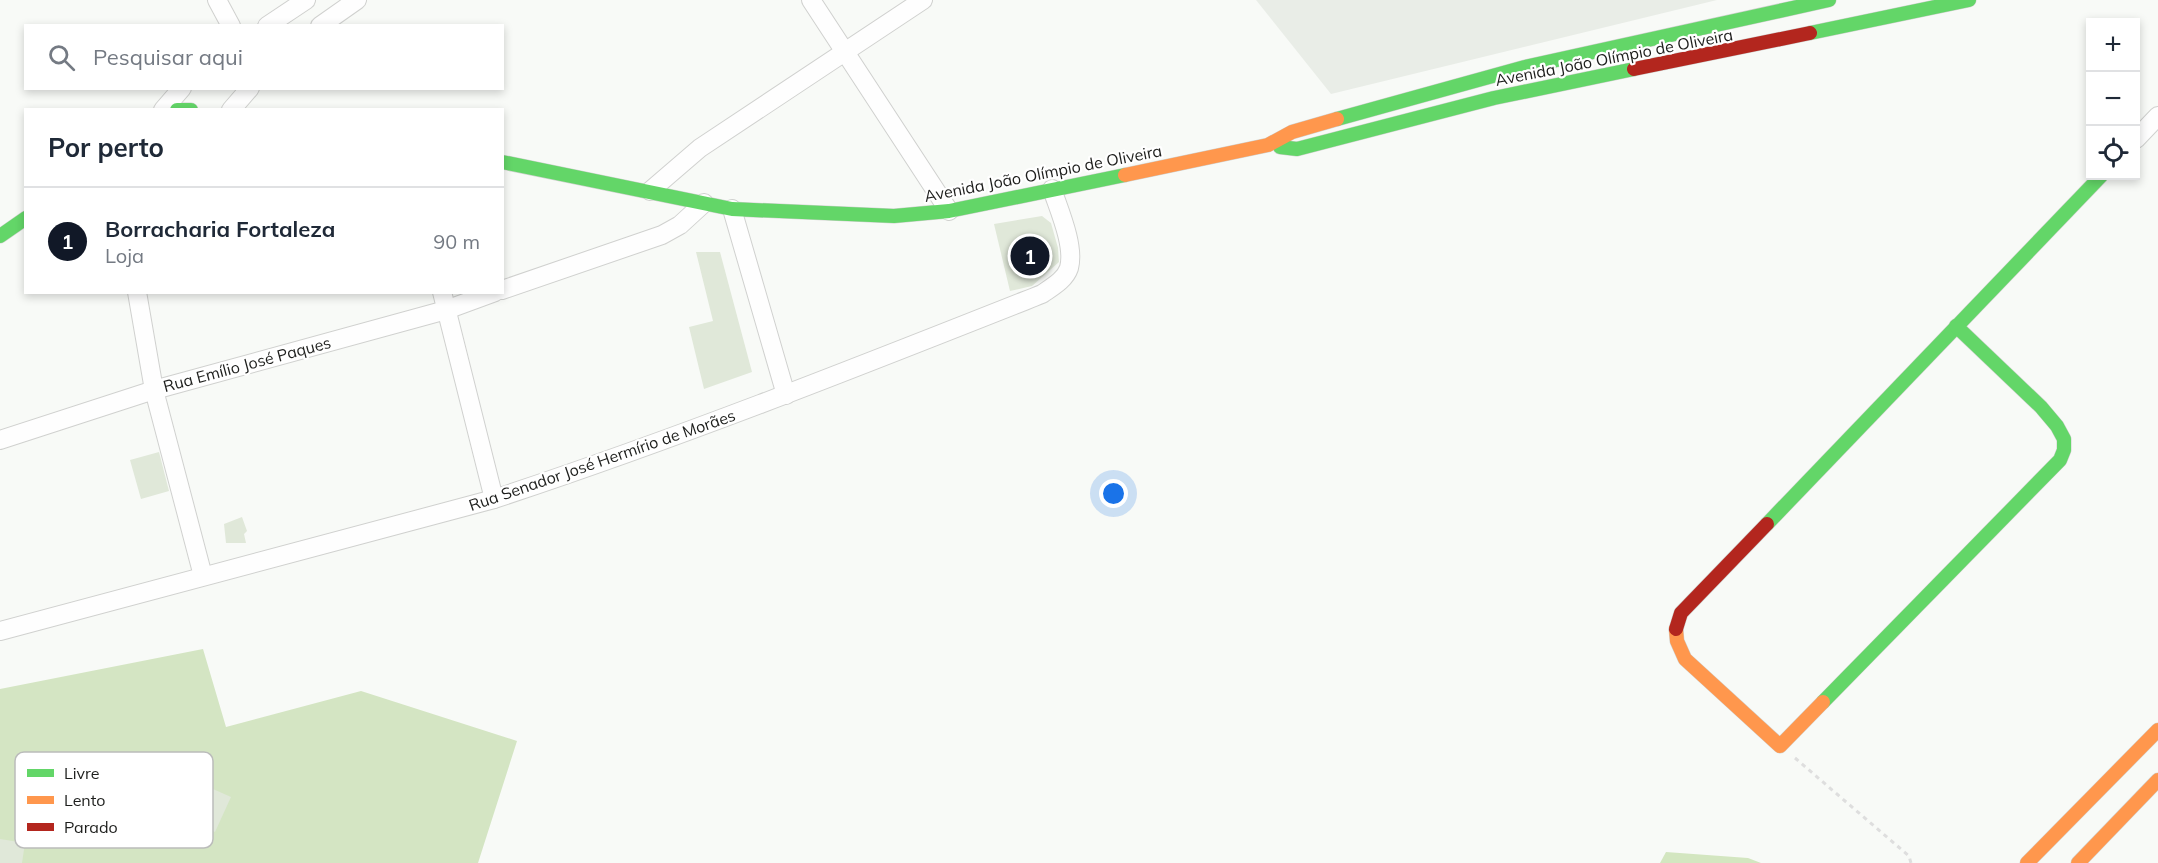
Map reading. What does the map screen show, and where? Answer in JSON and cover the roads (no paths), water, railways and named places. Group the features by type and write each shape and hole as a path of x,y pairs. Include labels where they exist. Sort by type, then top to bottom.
{"main road":[{"name":"Avenida João Olímpio de Oliveira","path":"504,162 732,209 894,216 949,211 1268,145 1292,132 1525,67 1829,0"},
{"name":"Avenida João Olímpio de Oliveira","path":"1268,145 1297,149 1494,98 1968,0"},
{"path":"1956,326 2042,407 2057,426 2064,439 2064,450 2060,460 1780,746 1685,659 1676,644 1674,628 1681,613 1956,326 2096,180"},
{"path":"0,237 24,219"},
{"path":"0,242 24,235"},
{"path":"2027,863 2158,729"},
{"path":"2078,863 2158,780"}],"street":[{"path":"217,0 230,24"},
{"path":"270,24 306,0"},
{"path":"323,24 357,0"},
{"path":"811,0 949,211"},
{"path":"650,191 700,148 923,0"},
{"path":"165,108 180,90"},
{"path":"233,108 248,90"},
{"path":"2140,135 2158,116"},
{"name":"Rua Senador José Hermírio de Morães","path":"0,631 494,499 786,395 1042,294 1059,282 1068,269 1071,251 1052,189"},
{"path":"504,289 662,235 680,225 704,203"},
{"path":"732,209 786,395"},
{"path":"137,294 154,390 203,576"},
{"name":"Rua Emílio José Paques","path":"0,440 444,301 484,294"},
{"path":"444,301 494,499"}],"place":[{"name":"Borracharia Fortaleza","path":"1030,256"}]}
